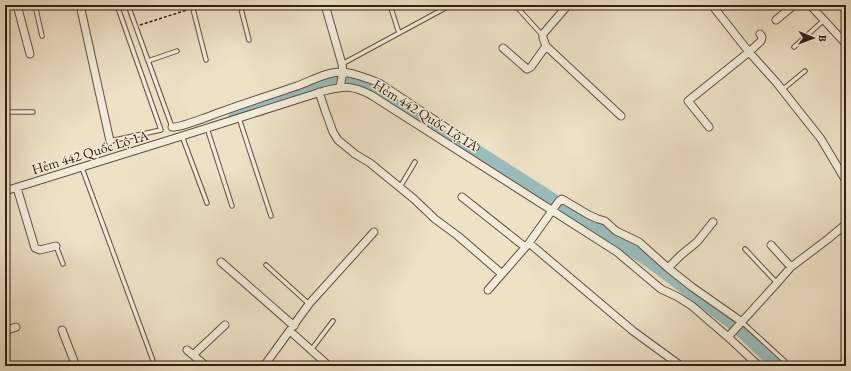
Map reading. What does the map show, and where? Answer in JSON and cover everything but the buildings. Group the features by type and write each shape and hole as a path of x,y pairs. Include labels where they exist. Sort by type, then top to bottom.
{"street":[{"path":"17,5 30,54"},
{"path":"80,5 110,141"},
{"path":"325,5 342,68 341,84"},
{"path":"568,5 543,36 546,46 621,116"},
{"path":"776,20 794,5"},
{"path":"810,5 846,44"},
{"path":"715,10 821,139 846,181"},
{"path":"709,126 688,101 761,41 762,37 760,34"},
{"path":"503,48 526,69 531,67 546,46"},
{"path":"172,127 198,120 298,86 342,68 379,83 474,147"},
{"name":"Hẻm 442 Quốc Lộ 1A","path":"5,191 82,168 341,84 362,90 371,95 553,209 617,252 661,289 692,306 730,335 759,366"},
{"path":"319,92 333,132 338,140 400,187 435,219 458,236 502,274"},
{"path":"17,188 35,248 40,250 56,246"},
{"path":"462,197 527,245 680,366"},
{"path":"488,290 527,245 559,201 564,199 589,215 606,221 616,231 639,242 668,268 740,323"},
{"path":"668,268 696,242 713,222"},
{"path":"730,335 791,266 846,224"},
{"path":"264,366 309,304 374,232"},
{"path":"772,245 791,266"},
{"path":"221,262 329,366"},
{"path":"206,366 190,352 226,326"},
{"path":"5,331 16,327"},
{"path":"62,330 76,366"}],"lane":[{"path":"35,5 42,36"},
{"path":"110,141 161,130 118,5"},
{"path":"128,5 172,127"},
{"path":"240,5 249,40"},
{"path":"390,5 399,33"},
{"path":"515,5 543,36"},
{"path":"342,68 399,33 449,6"},
{"path":"193,7 206,60"},
{"path":"794,47 824,20"},
{"path":"148,61 177,51"},
{"path":"782,90 805,71"},
{"path":"5,112 33,112"},
{"path":"239,118 271,216"},
{"path":"207,128 232,206"},
{"path":"182,136 207,203"},
{"path":"400,187 415,162"},
{"path":"82,168 155,366"},
{"path":"56,246 63,264"},
{"path":"745,249 777,283"},
{"path":"266,265 309,304"},
{"path":"311,350 333,321"},
{"path":"740,323 790,366"}],"path":[{"path":"135,26 193,7"}],"waterway":[{"path":"235,116 295,95 340,82 355,79 366,83 383,91 652,263 735,325 778,366"}]}
